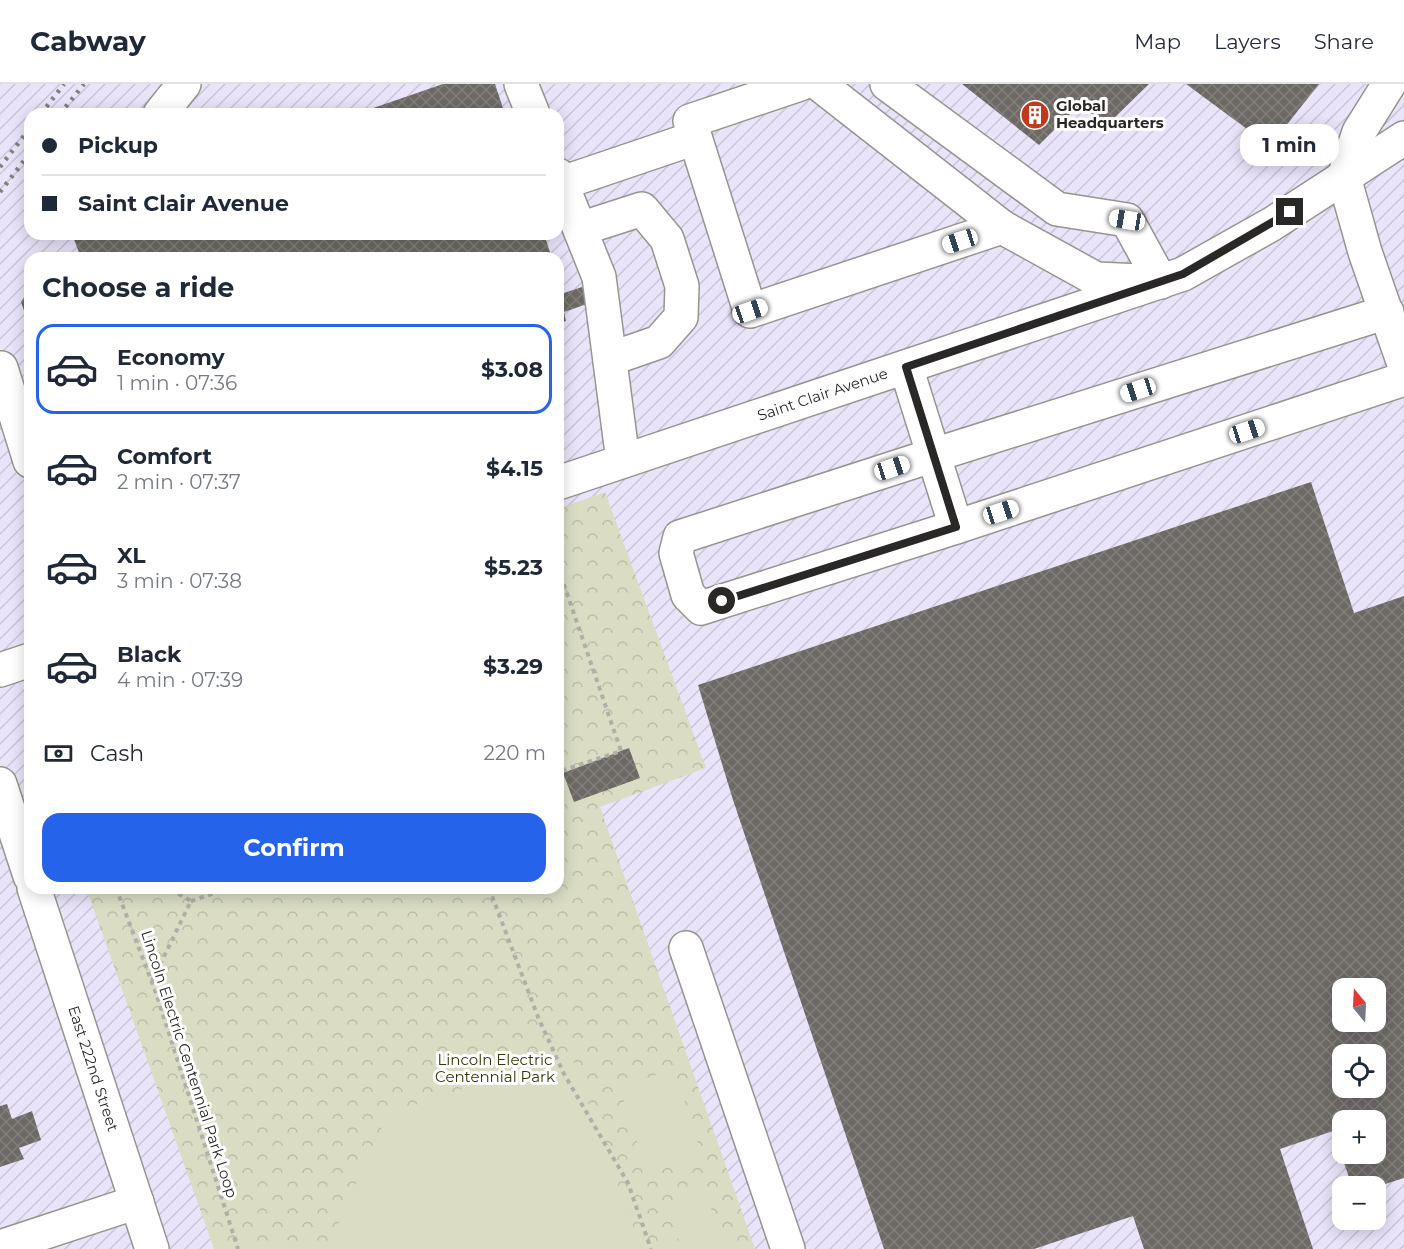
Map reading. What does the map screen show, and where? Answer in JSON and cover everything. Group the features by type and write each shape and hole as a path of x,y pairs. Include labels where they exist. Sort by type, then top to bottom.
{"street":[{"path":"165,108 183,84"},
{"path":"521,84 531,108"},
{"path":"800,84 690,121 750,311 1002,227"},
{"path":"819,84 1002,227 1096,279 1161,282"},
{"path":"887,84 1057,209 1127,220 1161,282"},
{"path":"1389,84 1359,132 1344,177 1365,252 1404,364"},
{"path":"564,178 695,138"},
{"name":"Saint Clair Avenue","path":"564,481 1183,274 1272,224 1404,138"},
{"path":"564,189 599,277 623,461"},
{"path":"580,229 642,209 667,239 682,286 681,317 659,342 610,359"},
{"path":"1387,312 680,537 676,553 688,595 701,608 956,527 1404,379"},
{"path":"906,367 956,527"},
{"path":"1,368 24,442"},
{"path":"0,670 24,662"},
{"path":"0,784 24,858"},
{"name":"East 222nd Street","path":"36,894 152,1249"},
{"path":"686,948 788,1249"},
{"path":"0,1247 137,1202"}],"path":[{"path":"564,585 621,752 564,770"},
{"name":"Lincoln Electric Centennial Park Loop","path":"118,894 151,982 238,1249"},
{"path":"178,894 191,902"},
{"path":"151,982 191,902 213,894"},
{"path":"491,894 538,1017 564,1074 628,1183 651,1249"}],"shaded area":[{"path":"0,84 1404,84 1404,1249 0,1249"}],"green space":[{"name":"Lincoln Electric Centennial Park","path":"605,492 706,768 600,807 755,1249 214,1249 88,894 564,894 564,507"},
{"path":"570,1053 641,1249 327,1249 388,1114"},
{"path":"674,1069 702,1156 648,1174 619,1087"},
{"path":"705,1191 725,1249 682,1249 666,1204"}],"building":[{"path":"443,84 495,84 503,108 373,108"},
{"name":"Global Headquarters","path":"962,84 1149,84 1107,125 1079,105 1039,145"},
{"name":"Global Headquarters","path":"1186,84 1319,84 1270,146"},
{"path":"74,240 546,240 550,252 79,252"},
{"path":"582,287 587,304 564,312 564,293"},
{"path":"1311,482 1354,613 1404,596 1404,1178 1386,1184 1386,1176 1349,1176 1344,1164 1386,1164 1386,1110 1332,1110 1332,1131 1280,1149 1313,1249 1144,1249 1133,1216 1034,1249 884,1249 733,800 698,685"},
{"path":"629,748 640,778 574,802 564,773"},
{"path":"7,1104 12,1119 32,1111 41,1140 19,1148 24,1159 0,1167 0,1106"}],"railway":[{"path":"46,108 64,84"},
{"path":"65,108 84,84"},
{"path":"0,167 24,136"},
{"path":"0,192 24,161"}],"place":[{"name":"Global Headquarters","path":"1035,115"}],"route":[{"path":"722,601 956,527 906,367 1183,274 1290,212"}]}
